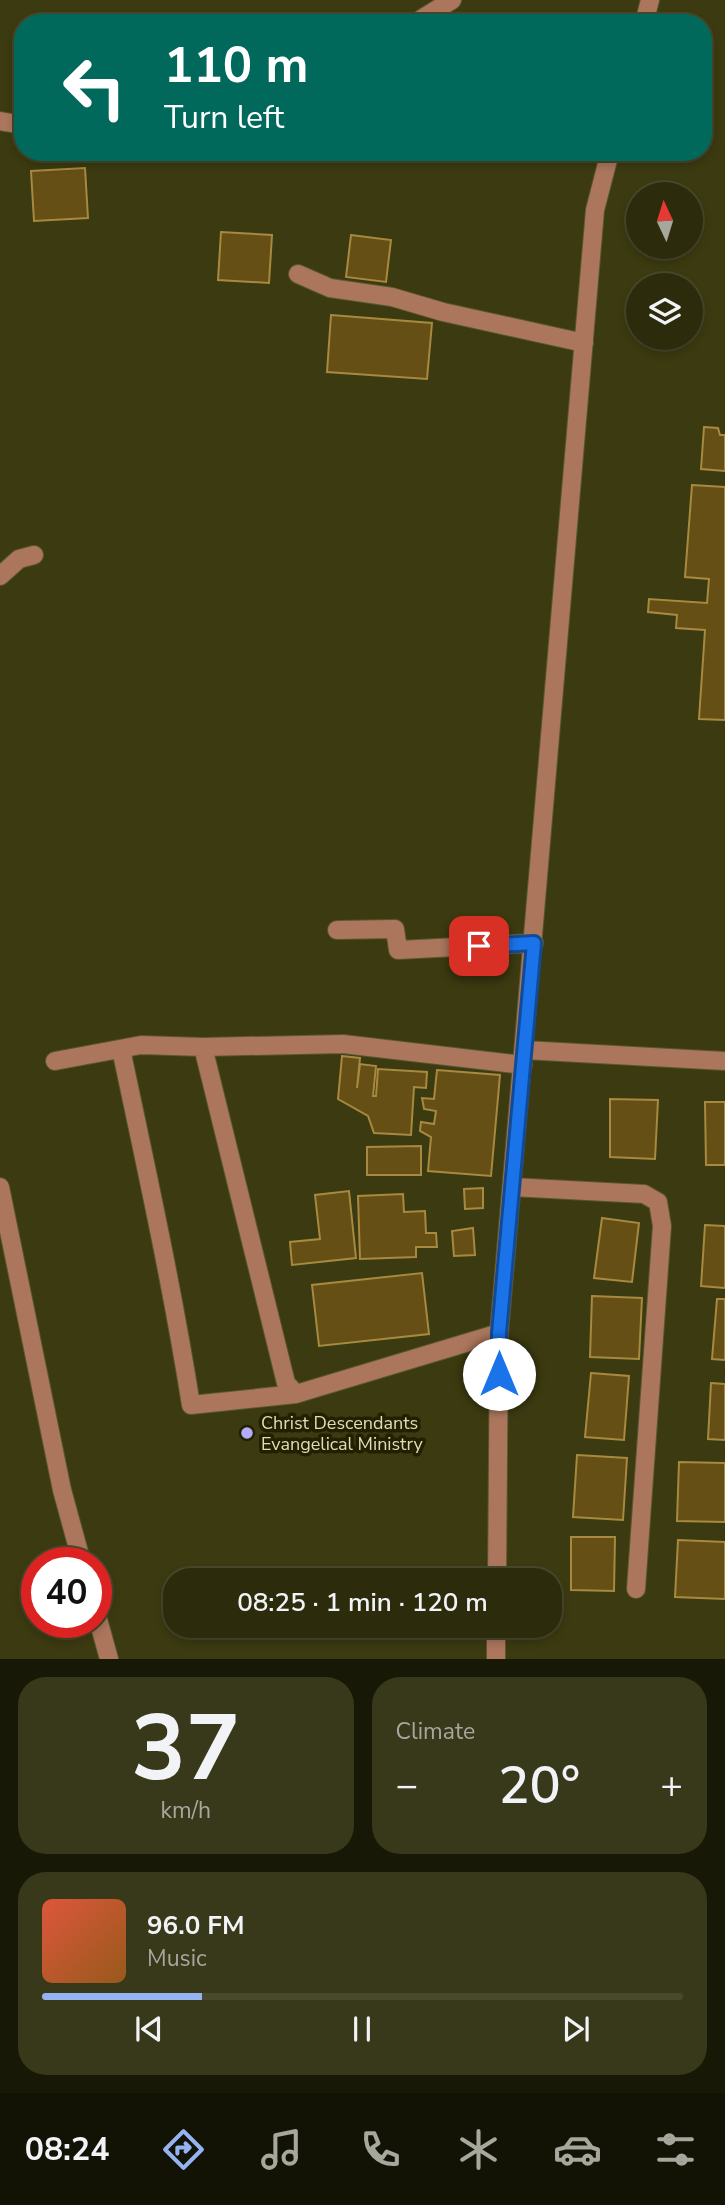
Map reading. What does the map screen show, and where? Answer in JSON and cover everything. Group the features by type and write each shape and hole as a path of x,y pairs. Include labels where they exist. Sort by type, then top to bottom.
{"street":[{"path":"429,14 452,0"},
{"path":"497,1568 499,1333 595,210 608,161"},
{"path":"298,274 330,288 393,298 443,312 584,343"},
{"path":"0,576 19,559 34,555"},
{"path":"337,930 395,929 398,950 534,943"},
{"path":"55,1061 141,1045 203,1047 343,1044 524,1058 725,1061"},
{"path":"203,1047 286,1383 296,1394"},
{"path":"121,1049 161,1246 175,1301 191,1405 296,1394 499,1333"},
{"path":"0,1187 60,1477 78,1547"},
{"path":"512,1187 644,1194 658,1202 662,1226 636,1589"},
{"path":"103,1638 109,1659"},
{"path":"496,1638 496,1659"}],"building":[{"path":"85,168 88,218 34,221 31,171"},
{"path":"221,232 272,235 269,283 218,280"},
{"path":"351,235 391,240 386,282 346,277"},
{"path":"331,315 432,323 427,379 327,372"},
{"path":"704,427 718,428 720,435 725,435 725,471 701,469"},
{"path":"692,485 725,487 725,720 699,719 705,630 676,628 677,615 648,612 649,599 707,603 709,579 685,577"},
{"path":"342,1056 360,1058 357,1088 360,1064 376,1066 373,1096 376,1096 378,1069 427,1072 426,1088 414,1087 411,1135 374,1133 368,1116 338,1099"},
{"path":"437,1070 500,1075 491,1176 428,1171 431,1137 420,1131 421,1122 434,1124 436,1111 424,1109 422,1098 434,1099"},
{"path":"610,1099 658,1100 655,1159 610,1157"},
{"path":"705,1102 725,1102 725,1165 706,1165"},
{"path":"421,1146 421,1175 367,1175 367,1147"},
{"path":"483,1188 483,1208 465,1209 464,1189"},
{"path":"349,1191 356,1258 292,1265 290,1242 320,1239 315,1195"},
{"path":"403,1194 404,1212 425,1211 426,1233 436,1233 437,1247 416,1247 416,1257 360,1259 358,1196"},
{"path":"602,1218 639,1223 632,1282 594,1278"},
{"path":"705,1225 725,1226 725,1288 701,1286"},
{"path":"473,1228 475,1255 454,1256 452,1231"},
{"path":"422,1273 429,1334 319,1346 312,1285"},
{"path":"592,1296 642,1298 639,1359 590,1357"},
{"path":"717,1299 725,1299 725,1360 712,1359"},
{"path":"591,1373 629,1376 624,1440 585,1437"},
{"path":"711,1383 725,1384 725,1440 708,1439"},
{"path":"577,1455 627,1458 623,1520 573,1517"},
{"path":"679,1462 725,1463 725,1522 677,1521"},
{"path":"571,1537 615,1537 614,1591 571,1590"},
{"path":"678,1540 725,1542 725,1599 675,1597"}],"place":[{"name":"Christ Descendants Evangelical Ministry","path":"247,1433"}],"route":[{"path":"479,946 534,943 499,1333 499,1374"}]}
